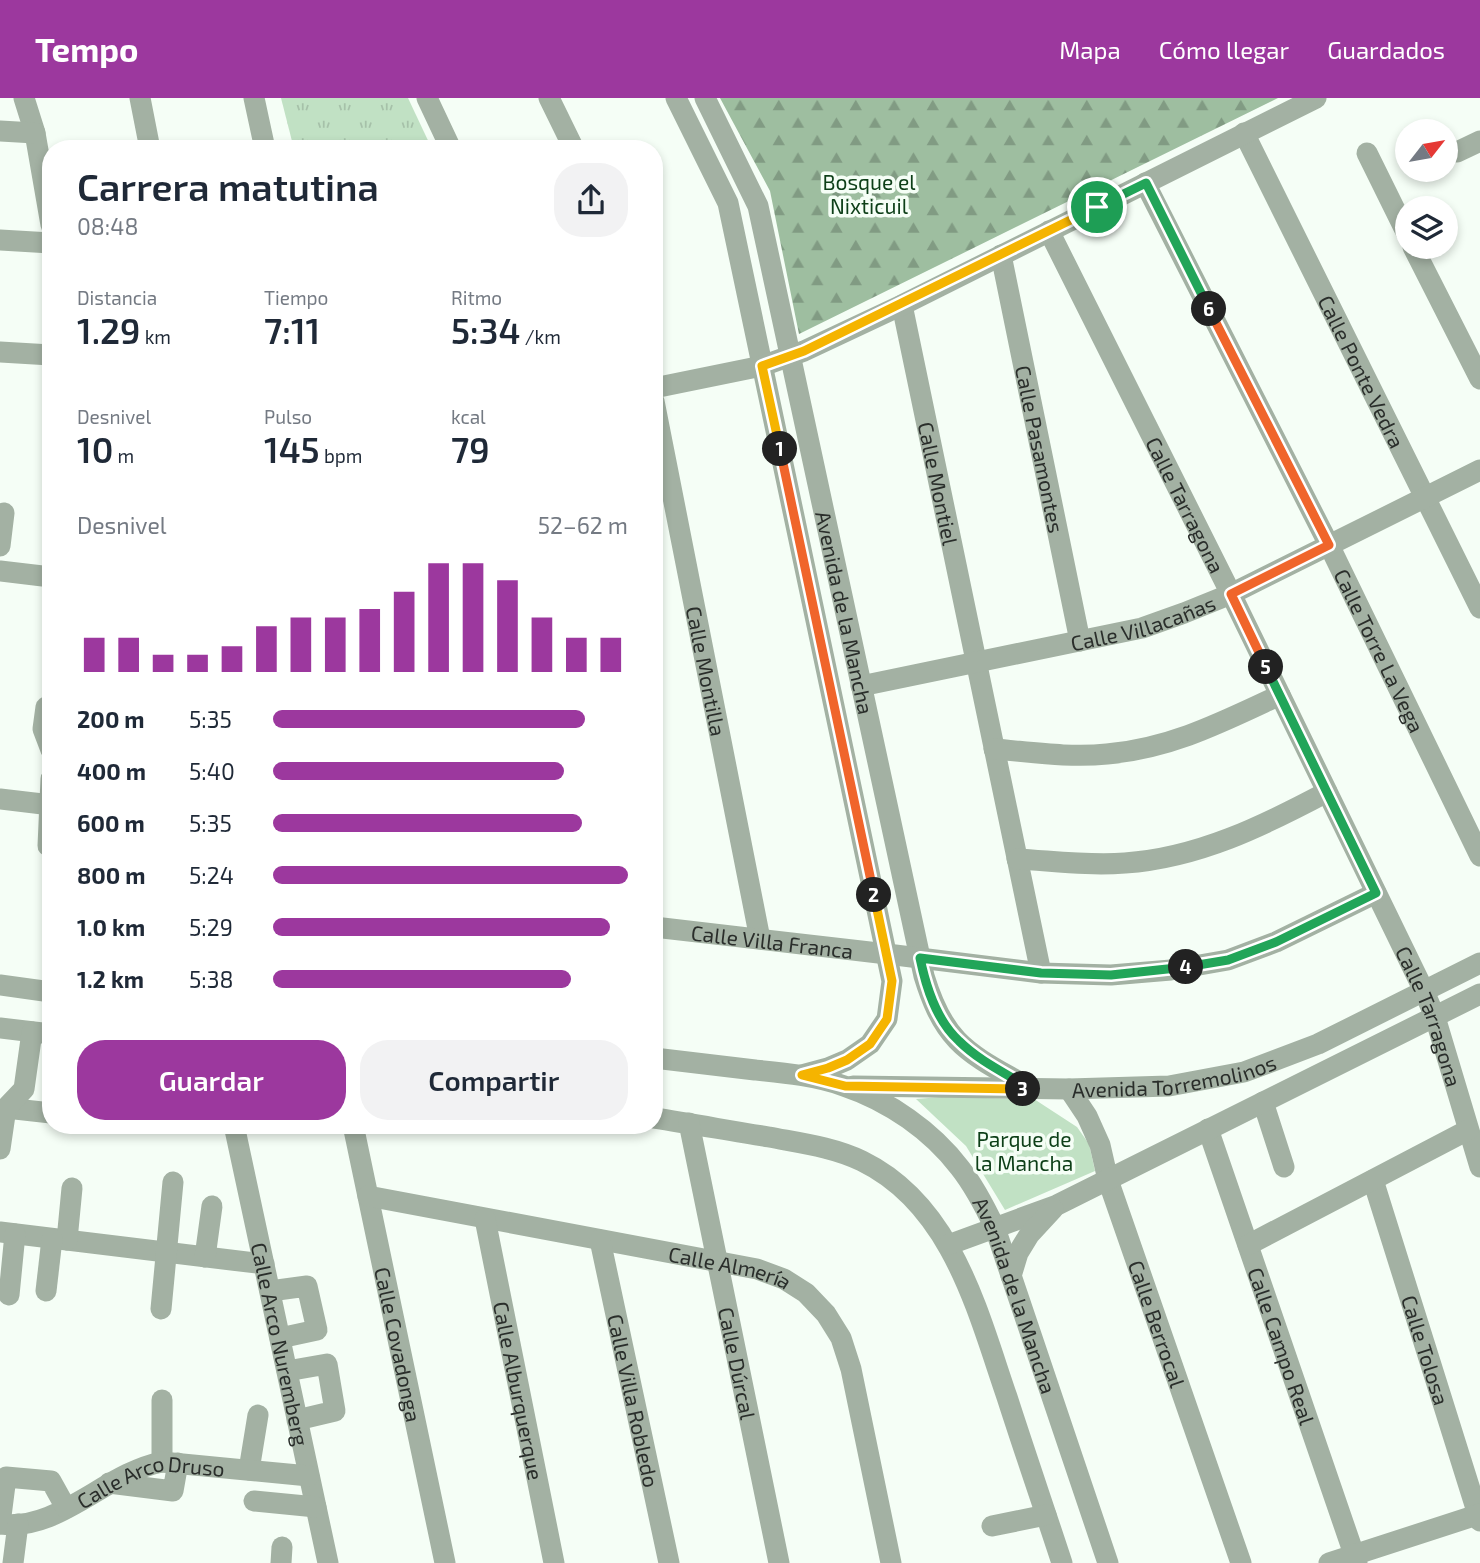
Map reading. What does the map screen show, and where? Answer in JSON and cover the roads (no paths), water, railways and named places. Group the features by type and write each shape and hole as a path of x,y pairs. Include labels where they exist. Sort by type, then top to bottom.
{"street":[{"path":"24,98 35,132 42,173"},
{"path":"140,98 148,140"},
{"path":"254,98 263,140"},
{"path":"427,98 447,140"},
{"path":"549,98 570,140"},
{"name":"Avenida de la Mancha","path":"676,98 728,202 892,981 887,1019 870,1044 847,1060 802,1075"},
{"name":"Avenida de la Mancha","path":"705,98 758,206 930,995 957,1040 975,1055 1031,1089"},
{"path":"663,386 762,366 790,357 902,305 1316,98"},
{"path":"0,131 35,132"},
{"name":"Calle Ponte Vedra","path":"1244,133 1480,608"},
{"path":"1367,153 1395,210"},
{"name":"Calle Torre La Vega","path":"1146,183 1329,545 1480,856"},
{"name":"Calle Tarragona","path":"1049,231 1231,594 1424,991 1435,1017 1480,1167"},
{"path":"0,240 42,242"},
{"name":"Calle Pasamontes","path":"1002,255 1080,641"},
{"path":"1419,259 1480,379"},
{"name":"Calle Montiel","path":"902,305 1041,973"},
{"path":"0,352 42,354"},
{"name":"Calle Montilla","path":"663,447 760,939"},
{"name":"Calle Villacañas","path":"861,686 1142,628 1231,594 1480,470"},
{"path":"0,545 4,513"},
{"path":"0,571 42,576"},
{"path":"994,749 1105,755 1142,750 1200,732 1280,695"},
{"path":"1017,859 1125,863 1170,857 1217,844 1266,824 1327,792"},
{"path":"0,799 42,804"},
{"name":"Calle Villa Franca","path":"663,928 1041,973 1111,975 1171,970 1228,960 1276,942 1376,893"},
{"name":"Avenida Torremolinos","path":"845,1086 1069,1089 1169,1086 1244,1072 1318,1044 1480,964"},
{"path":"0,985 42,986"},
{"name":"Avenida Torremolinos","path":"948,1245 1057,1205 1480,994"},
{"path":"0,1028 41,1033 24,1089 3,1115 0,1149"},
{"path":"663,1059 802,1075 845,1086"},
{"name":"Avenida de la Mancha","path":"845,1086 884,1104 914,1123 960,1167 974,1187 995,1228 1108,1563"},
{"name":"Calle Berrocal","path":"1069,1089 1087,1115 1100,1145 1108,1180 1241,1563"},
{"path":"1263,1102 1284,1167"},
{"path":"3,1115 42,1113"},
{"name":"Avenida de la Mancha","path":"663,1120 832,1150 860,1160 884,1173 920,1206 948,1245 974,1301 1062,1563"},
{"name":"Calle Dúrcal","path":"689,1124 779,1563"},
{"name":"Calle Campo Real","path":"1208,1129 1356,1559"},
{"path":"1248,1245 1468,1130"},
{"name":"Calle Arco Nuremberg","path":"236,1134 328,1563"},
{"name":"Calle Covadonga","path":"355,1134 444,1563"},
{"name":"Calle Tolosa","path":"1373,1180 1479,1516"},
{"path":"161,1309 173,1182"},
{"path":"46,1292 72,1188"},
{"name":"Calle Almería","path":"368,1196 757,1269 784,1279 806,1293 826,1314 841,1338 851,1369 891,1563"},
{"path":"1011,1276 1018,1253 1029,1235 1057,1205"},
{"path":"205,1257 212,1206"},
{"name":"Calle Alburquerque","path":"485,1219 554,1563"},
{"path":"9,1295 7,1233 264,1264"},
{"name":"Calle Villa Robledo","path":"600,1240 669,1563"},
{"path":"270,1291 307,1286 317,1330 280,1338"},
{"path":"287,1371 327,1364 335,1411 298,1420"},
{"path":"109,1483 173,1491 162,1400"},
{"path":"248,1470 258,1415"},
{"name":"Calle Arco Druso","path":"6,1524 37,1521 146,1465 170,1462 309,1476"},
{"path":"13,1563 6,1524 6,1477 51,1481 66,1508"},
{"path":"254,1501 316,1507"},
{"path":"992,1526 1046,1515"},
{"path":"1329,1563 1356,1559 1479,1516"}],"park label":[{"name":"Bosque el Nixticuil","path":"869,193"},
{"name":"Parque de la Mancha","path":"1024,1150"}]}
